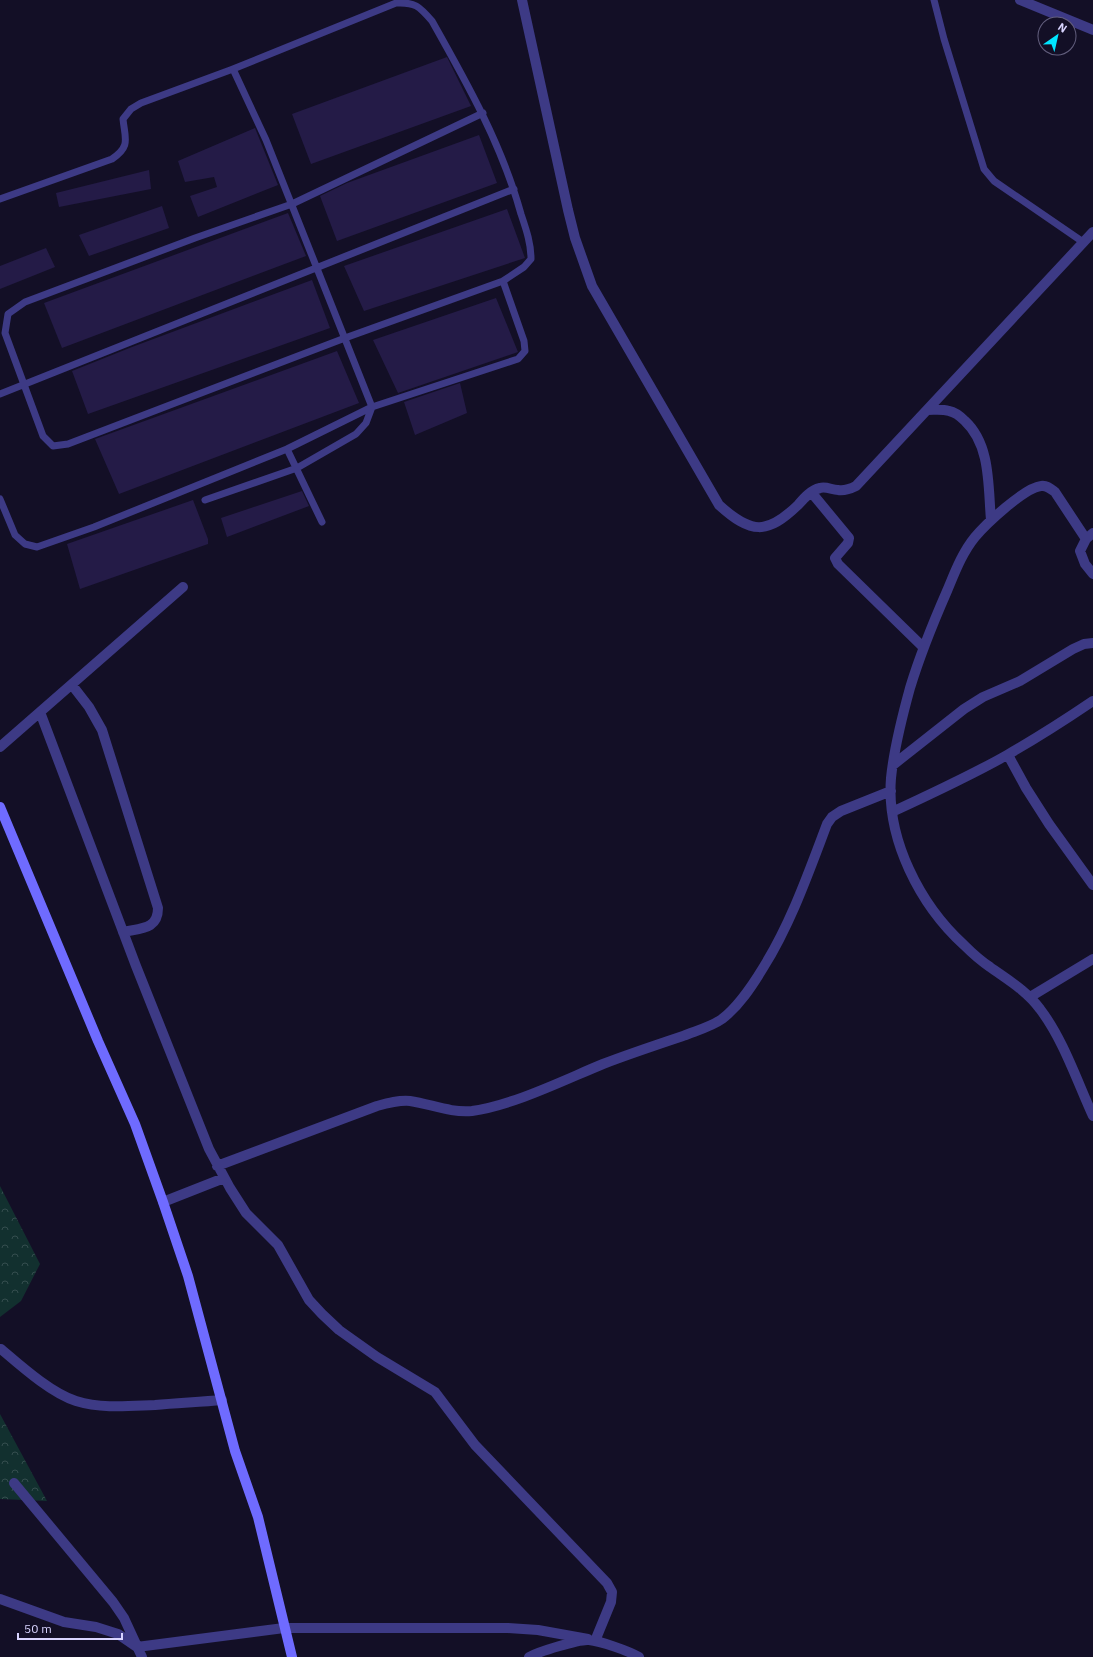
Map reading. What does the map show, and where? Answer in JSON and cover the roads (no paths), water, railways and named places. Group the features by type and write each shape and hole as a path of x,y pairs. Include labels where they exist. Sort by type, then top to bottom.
{"main road":[{"path":"0,806 98,1041 135,1124 163,1202 188,1276 235,1450 258,1517 292,1657"}],"street":[{"path":"522,0 568,210 575,238 590,278 719,505 732,517 750,527 767,526 785,518 811,492 820,488 838,490 856,486 1093,232"},
{"path":"1020,0 1093,30"},
{"path":"928,410 951,411 961,417 976,432 981,442 985,458 990,520"},
{"path":"1093,574 1085,564 1080,551 1089,536 1055,492 1048,487 1041,486 1031,490 1000,511 990,520 971,542 958,564 923,646 906,702 893,765 891,791 892,812 908,868 924,900 963,945 988,966 1020,988 1040,1008 1054,1029 1093,1116"},
{"path":"811,492 849,538 846,547 835,558 838,564 923,646"},
{"path":"0,748 184,588"},
{"path":"893,765 964,709 983,697 1020,681 1073,649 1084,644 1093,643"},
{"path":"72,684 89,707 102,730 158,908 156,921 151,925 123,932"},
{"path":"892,812 1008,754 1054,727 1093,701"},
{"path":"40,712 123,932 206,1142 224,1178 246,1213 278,1245 309,1300 322,1314 339,1330 377,1357 435,1392 475,1445 607,1583 612,1592 612,1602 592,1640"},
{"path":"1008,754 1026,788 1049,824 1093,885"},
{"path":"217,1166 377,1106 394,1102 409,1101 443,1110 470,1111 488,1108 525,1096 607,1062 721,1020 737,1005 754,984 780,940 795,909 827,824 832,816 891,791"},
{"path":"1030,997 1093,959"},
{"path":"163,1202 224,1178"},
{"path":"1,1349 57,1392 75,1401 97,1406 120,1407 222,1400"},
{"path":"14,1483 113,1602 124,1618 136,1652"},
{"path":"0,1599 64,1622 96,1627 118,1634 142,1657"},
{"path":"136,1652 284,1628 508,1628 538,1630 592,1640 630,1652 639,1657"},
{"path":"529,1657 550,1649 592,1640"}],"lane":[{"path":"934,0 944,39 984,169 994,181 1083,242"},
{"path":"0,199 112,159 121,152 126,145 124,118 131,109 141,103 233,69 396,3 409,2 422,9 432,21 483,113 514,189 531,248 531,259 524,267 503,281 344,338 68,444 53,446 43,436 25,383 5,333 8,314 25,302 195,238 292,204 483,113"},
{"path":"205,500 297,468 356,434 366,423 372,407 266,140 233,69"},
{"path":"0,394 317,269 514,189"},
{"path":"0,499 15,534 25,544 37,547 129,514 287,449 372,407 518,359 525,351 524,341 503,281"},
{"path":"287,449 322,522"}]}
